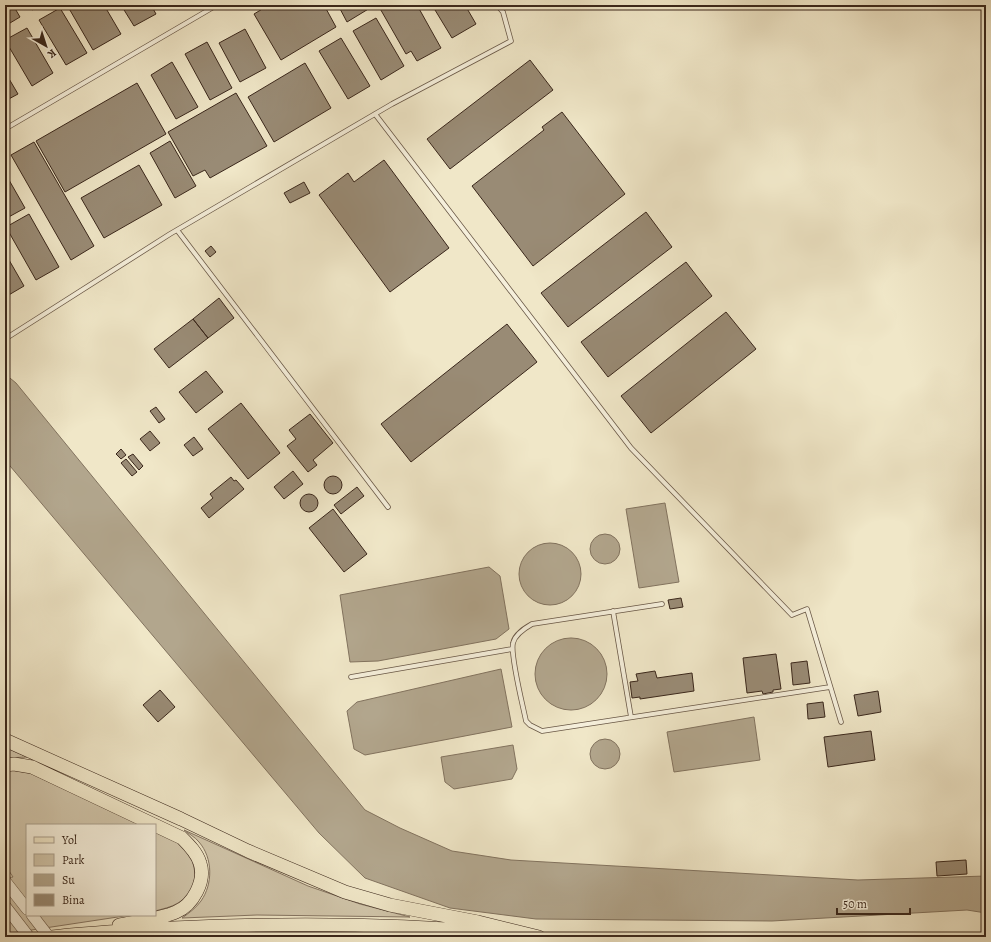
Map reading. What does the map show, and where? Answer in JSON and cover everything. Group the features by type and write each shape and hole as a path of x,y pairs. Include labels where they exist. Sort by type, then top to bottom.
{"main road":[{"path":"5,740 181,819 248,851 345,892 390,905 478,922 539,937"},
{"path":"5,765 14,764 32,767 155,824"},
{"path":"85,933 177,912 190,901 198,890 201,879 200,864 194,851 182,838 156,825"},
{"path":"51,937 85,933 236,925 360,924 452,929 534,937"}],"street":[{"path":"5,881 26,908"},
{"path":"5,906 29,937"},
{"path":"33,916 51,937"}],"lane":[{"path":"5,129 217,5"},
{"path":"5,339 177,230 375,114 511,41 503,12 497,5"},
{"path":"375,114 631,448 792,615 807,609 841,722"},
{"path":"177,230 388,507"},
{"path":"662,604 532,624 524,628 516,637 512,649 526,721 530,725 542,730 830,687"},
{"path":"613,611 631,717"},
{"path":"351,677 512,649"}],"green space":[{"path":"5,747 27,757 5,758"},
{"path":"11,770 30,773 140,824 26,824 26,916 124,916 5,934 5,878 13,877 5,865 5,772"},
{"path":"184,830 308,886 360,904 410,917 257,915 182,918 195,908 201,901 208,887 210,871 204,848 194,837"},
{"path":"156,831 180,844 186,850 194,866 194,883 191,890 186,897 173,906 156,911"}],"water":[{"path":"5,374 16,383 365,810 400,828 452,851 511,860 858,880 986,876 986,913 967,910 772,921 536,919 450,908 365,878 319,833 5,460"},
{"path":"665,503 679,582 639,588 626,509"},
{"path":"605,534 615,539 620,549 615,559 605,564 595,559 590,549 595,539"},
{"path":"550,543 562,545 572,552 579,562 581,574 579,586 572,596 562,603 550,605 538,603 528,596 521,586 519,574 521,562 528,552 538,545"},
{"path":"489,567 500,576 509,629 496,639 378,661 350,662 340,595"},
{"path":"571,638 591,644 601,654 607,674 601,694 591,704 571,710 551,704 541,694 535,674 541,654 551,644"},
{"path":"501,669 512,727 365,755 354,749 347,711 357,702"},
{"path":"754,717 760,760 674,772 667,732"},
{"path":"605,739 616,743 620,754 616,765 605,769 594,765 590,754 594,743"},
{"path":"513,745 517,769 512,779 454,789 445,782 441,757"}],"building":[{"path":"5,5 13,5 20,17 5,26"},
{"path":"29,5 40,5 32,10"},
{"path":"67,5 104,5 121,34 93,50"},
{"path":"121,5 151,5 156,14 134,26"},
{"path":"269,5 324,5 336,27 281,60 254,14"},
{"path":"338,5 368,5 370,8 347,22"},
{"path":"378,5 417,5 441,48 417,61 411,51 406,54"},
{"path":"432,5 465,5 476,24 452,38"},
{"path":"60,8 87,53 66,65 39,20"},
{"path":"376,18 404,66 381,80 353,31"},
{"path":"27,28 53,73 32,86 5,40"},
{"path":"245,29 266,68 240,82 219,43"},
{"path":"341,38 370,86 348,99 319,51"},
{"path":"207,42 232,88 210,100 185,54"},
{"path":"530,60 553,90 450,169 427,139"},
{"path":"172,62 198,107 176,119 151,75"},
{"path":"305,63 331,108 274,142 248,97"},
{"path":"5,72 18,94 5,101"},
{"path":"137,83 166,134 65,192 36,141"},
{"path":"236,93 267,146 210,178 205,170 193,176 168,132"},
{"path":"562,112 625,194 533,266 472,186 544,130 542,127"},
{"path":"170,141 196,186 175,198 150,153"},
{"path":"34,142 94,246 71,260 11,155"},
{"path":"384,160 449,248 390,292 319,195 348,173 354,182"},
{"path":"139,165 162,205 104,238 81,198"},
{"path":"5,173 25,208 5,219"},
{"path":"304,182 310,193 290,203 284,193"},
{"path":"646,212 672,247 568,327 541,293"},
{"path":"29,214 59,267 36,280 6,227"},
{"path":"211,246 216,252 210,257 205,251"},
{"path":"5,253 24,286 7,296 5,294"},
{"path":"686,262 712,296 608,377 581,342"},
{"path":"219,298 234,318 208,338 193,319"},
{"path":"726,312 756,349 651,433 621,396"},
{"path":"193,319 208,338 169,368 154,349"},
{"path":"507,324 537,362 411,462 381,424"},
{"path":"206,371 223,392 196,413 179,392"},
{"path":"241,403 280,453 248,479 208,429"},
{"path":"156,407 165,419 159,423 150,411"},
{"path":"310,414 333,443 313,460 317,465 308,472 287,446 296,439 289,430"},
{"path":"150,431 160,443 150,451 140,439"},
{"path":"194,437 203,449 193,456 184,445"},
{"path":"121,449 126,455 121,459 116,454"},
{"path":"133,454 143,466 139,470 128,457"},
{"path":"126,459 137,472 132,476 121,463"},
{"path":"293,471 303,484 284,499 274,487"},
{"path":"329,476 337,476 342,481 340,492 337,494 329,494 324,489 324,481"},
{"path":"231,477 244,489 209,518 201,508 213,498 210,494"},
{"path":"357,487 364,496 341,514 334,505"},
{"path":"305,494 313,494 318,499 316,510 313,512 305,512 300,507 300,499"},
{"path":"333,509 367,554 344,572 309,528"},
{"path":"681,598 683,607 670,609 668,600"},
{"path":"776,654 781,689 763,694 762,691 747,693 743,658"},
{"path":"807,661 810,683 793,685 791,663"},
{"path":"655,671 657,678 692,673 694,691 640,699 640,697 632,698 630,682 638,681 636,674"},
{"path":"160,690 175,707 158,722 143,705"},
{"path":"878,691 881,712 858,716 854,695"},
{"path":"823,702 825,717 808,719 807,704"},
{"path":"871,731 875,760 828,767 824,737"},
{"path":"986,793 986,803 985,803 982,794"},
{"path":"966,860 967,874 937,876 936,862"}]}
